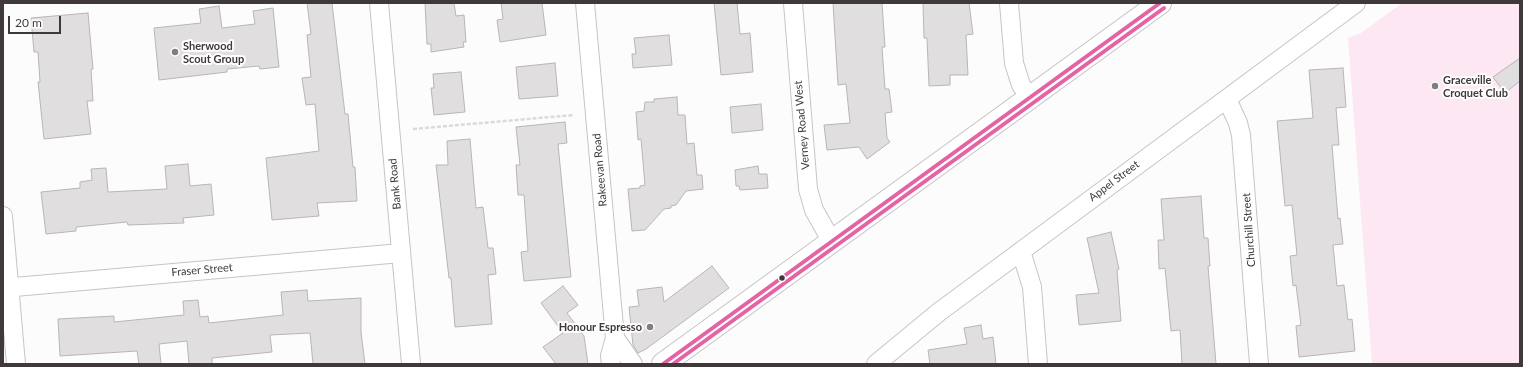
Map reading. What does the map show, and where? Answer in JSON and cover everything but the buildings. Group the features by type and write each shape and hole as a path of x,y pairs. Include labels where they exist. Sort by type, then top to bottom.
{"main road":[{"path":"663,364 1160,3"}],"street":[{"name":"Bank Road","path":"379,3 411,364"},
{"name":"Rakeevan Road","path":"585,3 615,338 610,356 610,364"},
{"name":"Verney Road West","path":"793,3 808,190 814,210 832,242"},
{"path":"1009,3 1014,63 1020,82 1030,98"},
{"name":"Appel Street","path":"876,364 939,312 1356,3"},
{"name":"Churchill Street","path":"1227,99 1238,122 1241,135 1259,364"},
{"path":"3,216 6,288 16,364"},
{"path":"1021,251 1032,287 1038,364"},
{"name":"Fraser Street","path":"6,288 401,253"},
{"name":"Rakeevan Road","path":"615,338 633,364"}],"path":[{"path":"413,129 574,115"}],"shaded area":[{"path":"1402,3 1520,3 1520,364 1372,364 1348,38 1361,33"}],"transit line":[{"path":"663,364 1160,3"},
{"path":"673,364 1164,8"}],"place":[{"name":"Sherwood Scout Group","path":"175,52"},
{"name":"Graceville Croquet Club","path":"1435,86"},
{"name":"Honour Espresso","path":"650,327"}]}
